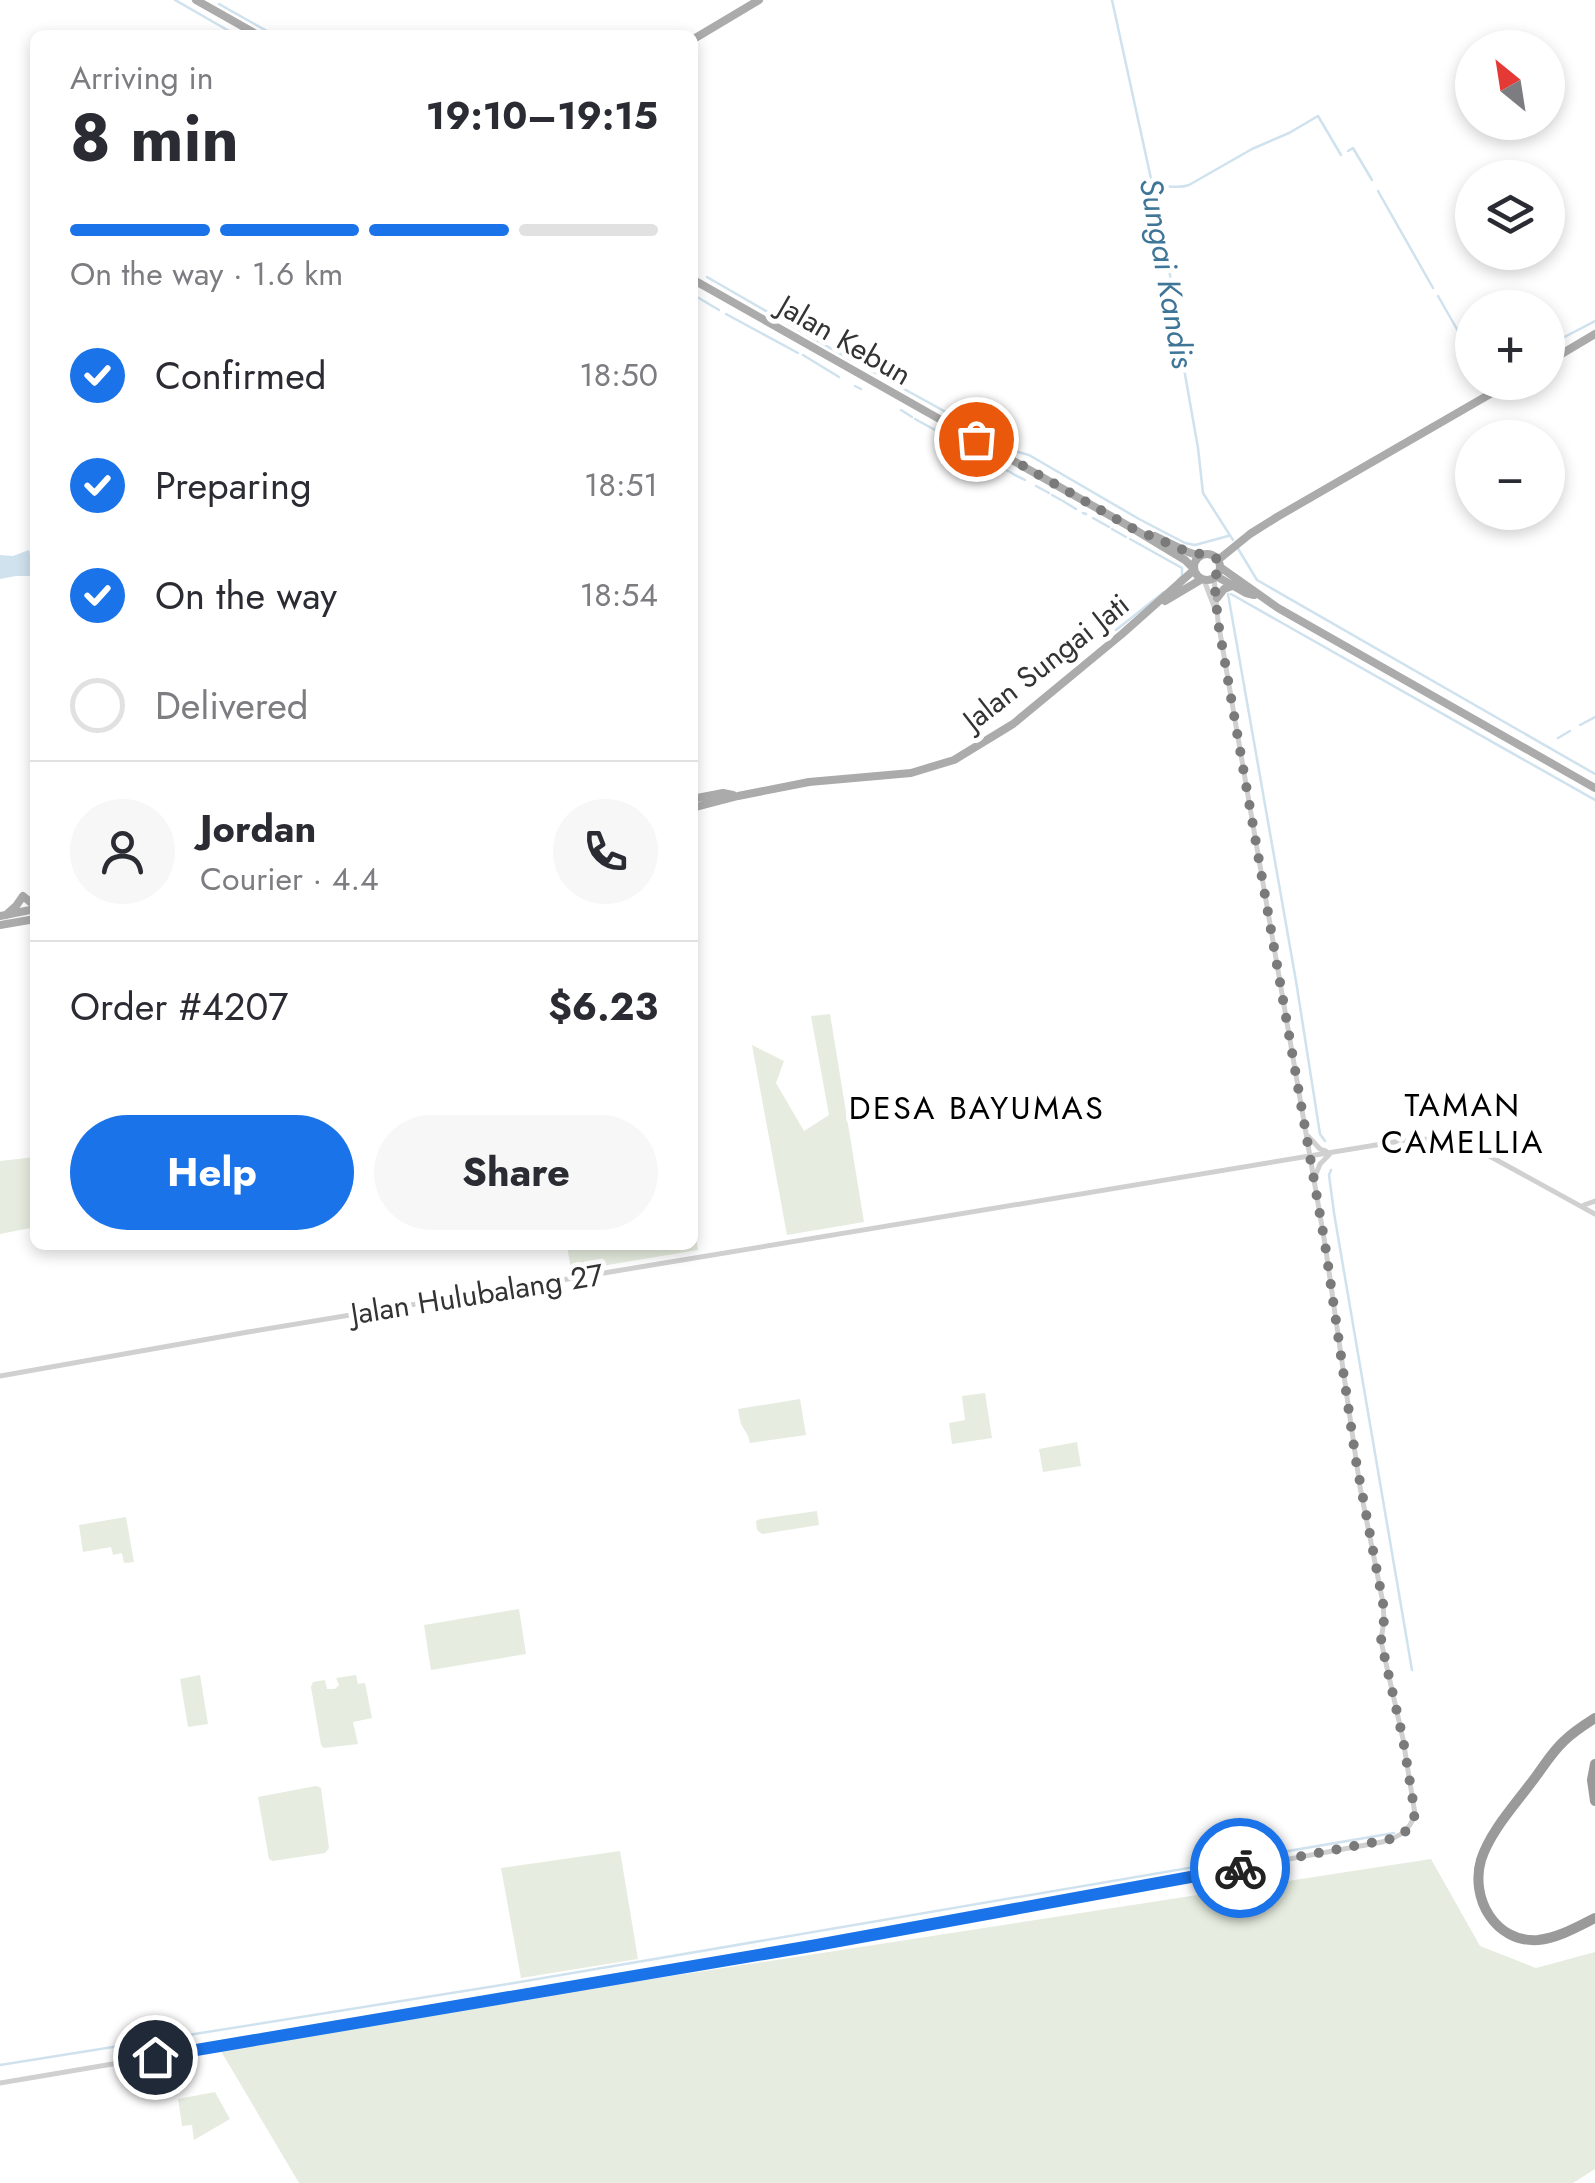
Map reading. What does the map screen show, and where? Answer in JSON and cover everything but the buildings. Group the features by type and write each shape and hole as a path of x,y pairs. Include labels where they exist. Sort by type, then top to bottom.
{"highway":[{"path":"1595,1718 1564,1741 1545,1764 1503,1820 1487,1846 1478,1872 1479,1892 1492,1921 1509,1934 1542,1940 1595,1918"},
{"path":"1595,1764 1595,1801"}],"main road":[{"path":"196,0 249,30"},
{"path":"698,36 759,0"},
{"name":"Jalan Kebun","path":"698,282 1132,528 1194,569 1212,573"},
{"path":"1565,352 1595,334"},
{"path":"1148,611 1212,573 1228,550 1250,534 1480,400"},
{"name":"Jalan Kebun","path":"1132,528 1203,555 1212,573"},
{"path":"1194,569 1196,559 1250,534"},
{"path":"1228,550 1232,569 1258,596"},
{"name":"Jalan Sungai Jati","path":"698,806 830,778 910,773 954,760 1013,724 1194,569"},
{"path":"1212,573 1595,788"},
{"path":"1212,573 1250,588"},
{"path":"1217,598 1232,586"},
{"name":"Jalan Sungai Jati","path":"698,798 723,793 738,796"},
{"path":"3,915 23,896 30,903"},
{"path":"3,915 30,909"},
{"path":"0,925 30,920"}],"street":[{"path":"1212,573 1218,622"},
{"path":"0,2083 817,1945 1362,1846 1406,1832 1415,1814 1381,1641 1383,1603 1356,1461 1334,1299 1212,573"},
{"path":"1306,1134 1328,1153 1314,1181"},
{"name":"Jalan Hulubalang 27","path":"0,1376 1400,1141 1430,1139 1474,1146 1595,1214"},
{"path":"1581,1206 1595,1201"}],"shaded area":[{"path":"830,1014 864,1222 787,1235 752,1045 784,1061 776,1083 804,1131 829,1115 811,1016"},
{"path":"30,1158 30,1228 0,1234 0,1161"},
{"path":"568,1250 698,1250 571,1271"},
{"path":"985,1393 992,1438 952,1444 949,1423 965,1420 962,1396"},
{"path":"800,1399 806,1435 750,1443 738,1409"},
{"path":"1077,1442 1081,1466 1043,1472 1039,1449"},
{"path":"817,1511 819,1525 762,1534 757,1530 756,1521 760,1519"},
{"path":"126,1517 134,1562 124,1563 122,1553 113,1555 111,1547 83,1552 79,1525"},
{"path":"519,1609 526,1654 431,1670 424,1625"},
{"path":"200,1675 208,1724 188,1727 180,1679"},
{"path":"356,1675 358,1684 365,1683 372,1718 353,1722 358,1744 324,1748 313,1682 325,1680 327,1689 335,1689 339,1685 336,1678"},
{"path":"321,1788 329,1848 325,1853 269,1859 258,1797"},
{"path":"620,1851 638,1959 521,1978 501,1868"},
{"path":"1431,1859 1480,1946 1536,1968 1595,1952 1595,2169 1573,2183 299,2183 218,2046"},
{"path":"215,2092 230,2119 194,2140 192,2125 182,2126 178,2099"}],"water":[{"path":"29,550 30,576 0,579 0,555 13,556"}],"waterway":[{"path":"175,0 227,30"},
{"name":"Sungai Kandis","path":"1112,0 1167,252 1203,493 1233,540"},
{"path":"219,4 265,30"},
{"path":"1155,189 1189,185 1318,116 1341,155"},
{"path":"1348,151 1353,148 1372,180"},
{"path":"1378,191 1433,288"},
{"path":"707,277 851,360"},
{"path":"1438,296 1455,326"},
{"path":"698,298 719,310"},
{"path":"726,314 798,353"},
{"path":"1565,337 1595,321"},
{"path":"803,355 839,377"},
{"path":"866,368 993,438"},
{"path":"855,386 861,389"},
{"path":"901,410 912,417"},
{"path":"915,419 946,436"},
{"path":"948,437 967,448"},
{"path":"972,451 985,458"},
{"path":"1018,452 1185,543 1195,545 1228,536"},
{"path":"1002,468 1008,471"},
{"path":"1013,474 1025,480"},
{"path":"1036,486 1049,493"},
{"path":"1052,495 1061,500"},
{"path":"1063,501 1076,509"},
{"path":"1093,518 1109,527"},
{"path":"1112,529 1126,537"},
{"path":"1130,539 1182,568 1178,580"},
{"name":"Sungai Kandis","path":"1237,547 1257,580 1595,774"},
{"path":"1116,630 1164,592"},
{"path":"1228,594 1320,1134 1325,1141"},
{"path":"1231,594 1595,800"},
{"path":"1580,725 1595,717"},
{"path":"1558,738 1570,731"},
{"path":"1331,1170 1334,1213 1412,1670"},
{"path":"0,2065 508,1984 1394,1833"}],"way so far":[{"path":"976,439 1132,528 1188,552 1210,554 1220,568 1214,578 1218,622 1325,1244 1356,1461 1383,1603 1381,1641 1415,1814 1406,1832 1396,1838 1240,1868"}],"district":[{"name":"DESA BAYUMAS","path":"977,1108"},
{"name":"TAMAN CAMELLIA","path":"1463,1124"}],"route":[{"path":"155,2057 817,1945 1240,1868"}]}
